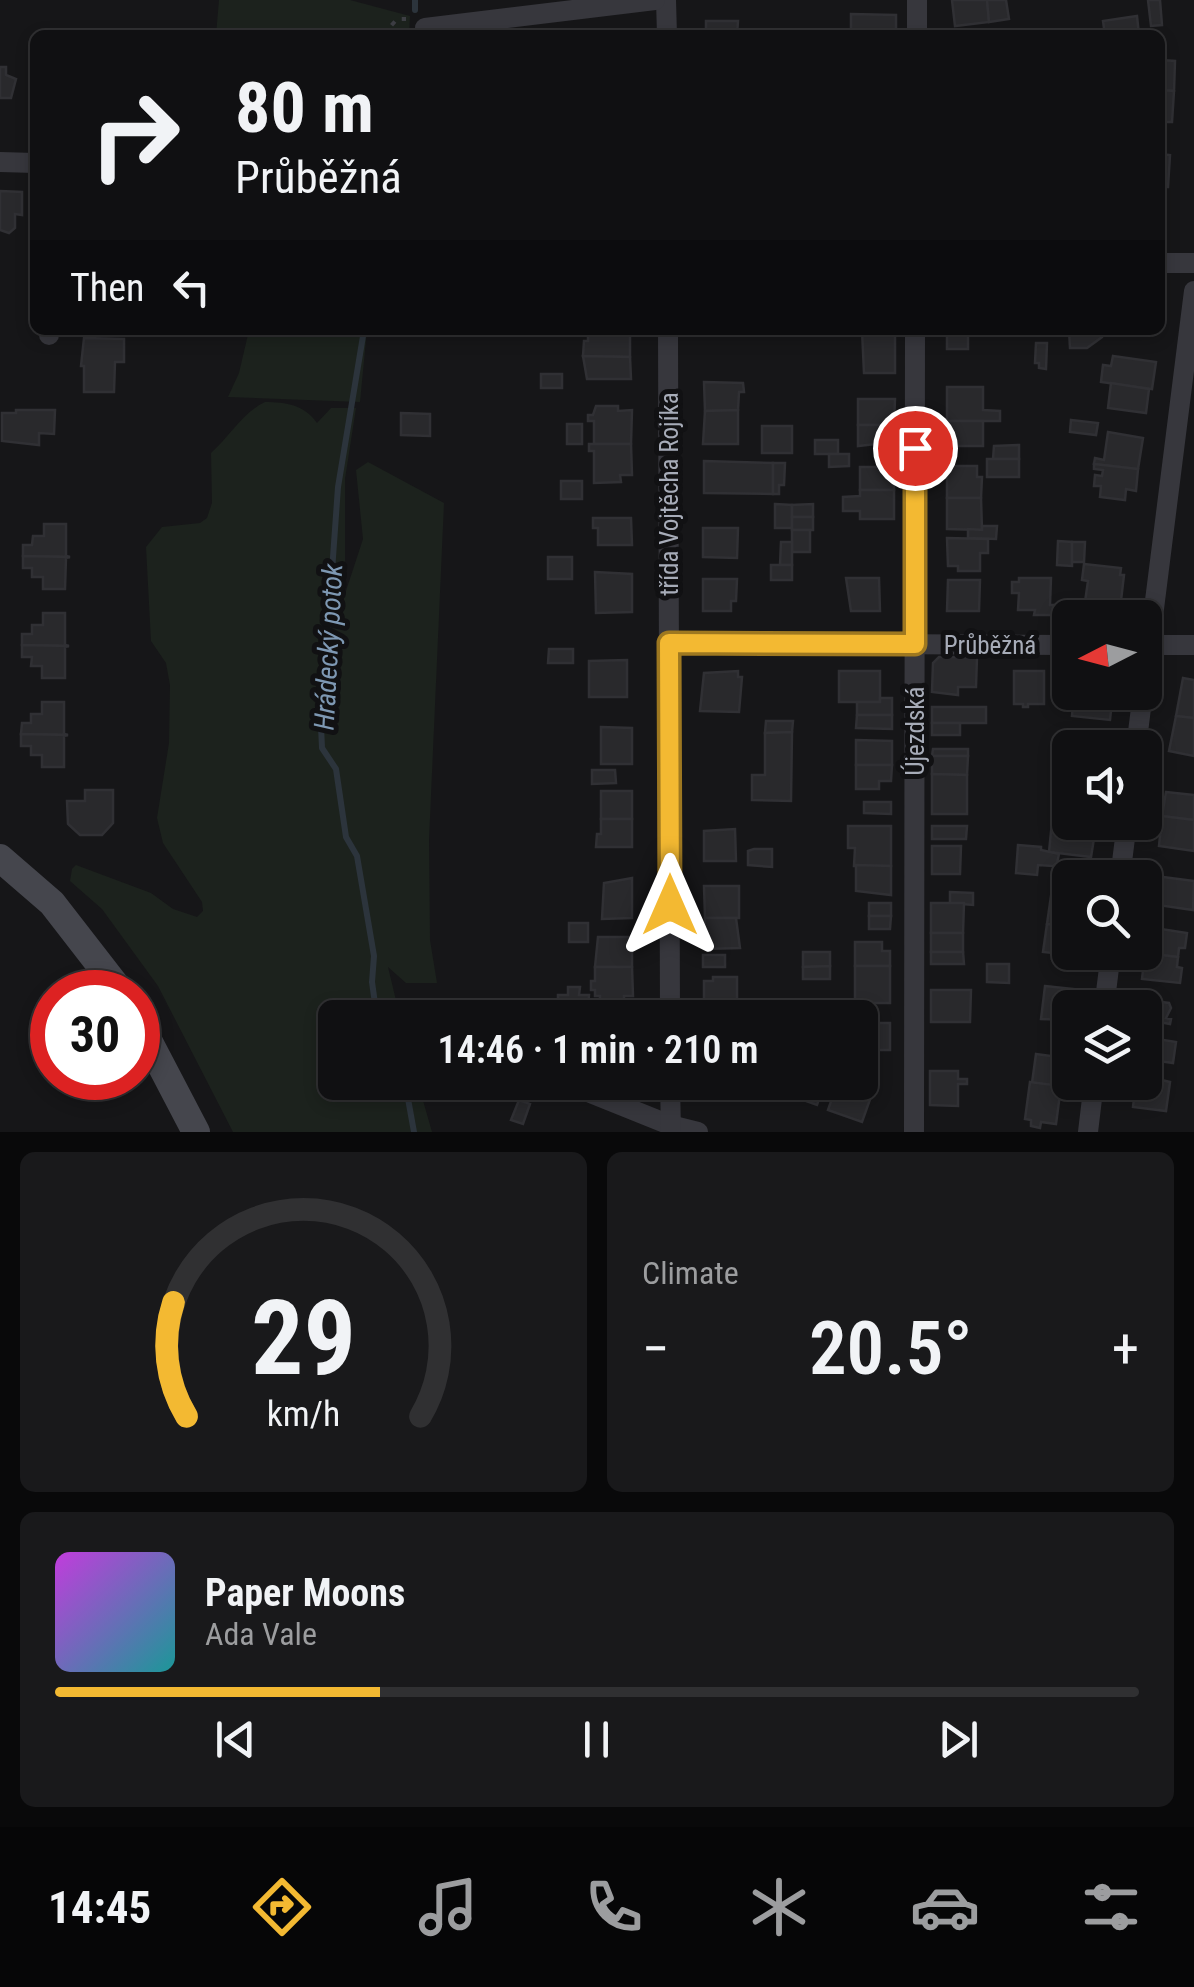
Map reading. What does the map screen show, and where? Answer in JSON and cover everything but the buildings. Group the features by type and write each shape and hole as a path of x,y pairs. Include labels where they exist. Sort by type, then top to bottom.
{"main road":[{"path":"0,858 52,903 104,970"},
{"path":"160,1063 196,1132"}],"street":[{"path":"425,28 655,0"},
{"path":"666,0 667,30"},
{"path":"917,0 917,30"},
{"path":"0,162 30,162"},
{"path":"1165,263 1194,264"},
{"path":"1153,600 1194,291"},
{"name":"třída Vojtěcha Rojíka","path":"668,335 670,1000"},
{"name":"Újezdská","path":"914,1132 915,335"},
{"name":"Průběžná","path":"669,643 1052,645"},
{"path":"1162,645 1194,645"},
{"path":"605,1100 670,1128 698,1132"},
{"path":"670,1100 670,1128"},
{"path":"1088,1132 1092,1100"}],"shaded area":[{"path":"219,0 350,0 410,16 409,30 216,30"},
{"path":"248,335 367,335 360,402 228,397 239,373"},
{"path":"265,402 294,406 317,423 331,408 356,408 345,479 345,582 338,597 343,600 363,539 356,470 368,462 444,503 429,840 430,940 437,983 406,983 388,967 396,1000 318,1000 318,1100 423,1100 432,1132 233,1132 160,990 160,970 146,970 102,909 70,881 76,865 151,893 173,909 197,917 203,911 202,902 163,843 157,818 169,743 170,685 166,663 151,641 146,547 162,527 200,523 207,518 212,503 211,453"}],"waterway":[{"name":"Hrádecký potok","path":"415,0 415,10"},
{"name":"Hrádecký potok","path":"363,335 338,487 321,726 322,748 336,769 346,837 357,856 374,956 374,1000"},
{"name":"Hrádecký potok","path":"408,1100 414,1132"}],"route":[{"path":"670,905 669,643 915,644 915,448"}]}
